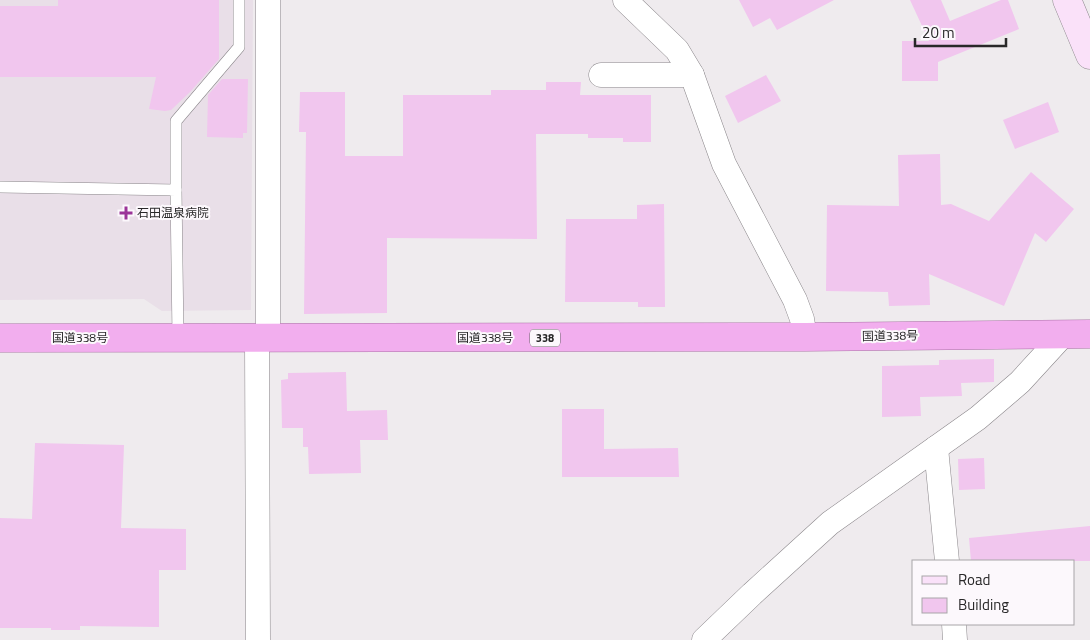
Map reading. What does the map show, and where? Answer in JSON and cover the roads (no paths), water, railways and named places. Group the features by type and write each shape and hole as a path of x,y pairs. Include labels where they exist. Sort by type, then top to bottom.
{"highway":[{"name":"国道338号","path":"0,338 805,338 1077,334"}],"main road":[{"path":"1067,0 1090,55"}],"street":[{"path":"258,640 268,0"},
{"path":"625,0 677,50 692,75 724,164 795,300 802,319 805,338"},
{"path":"601,75 692,75"},
{"path":"704,640 830,523 978,418 1077,334"},
{"path":"936,448 947,560"},
{"path":"954,625 955,640"}],"lane":[{"path":"178,338 176,121 239,47 239,0"},
{"path":"0,187 176,190"}],"place":[{"name":"石田温泉病院","path":"126,213"}]}
